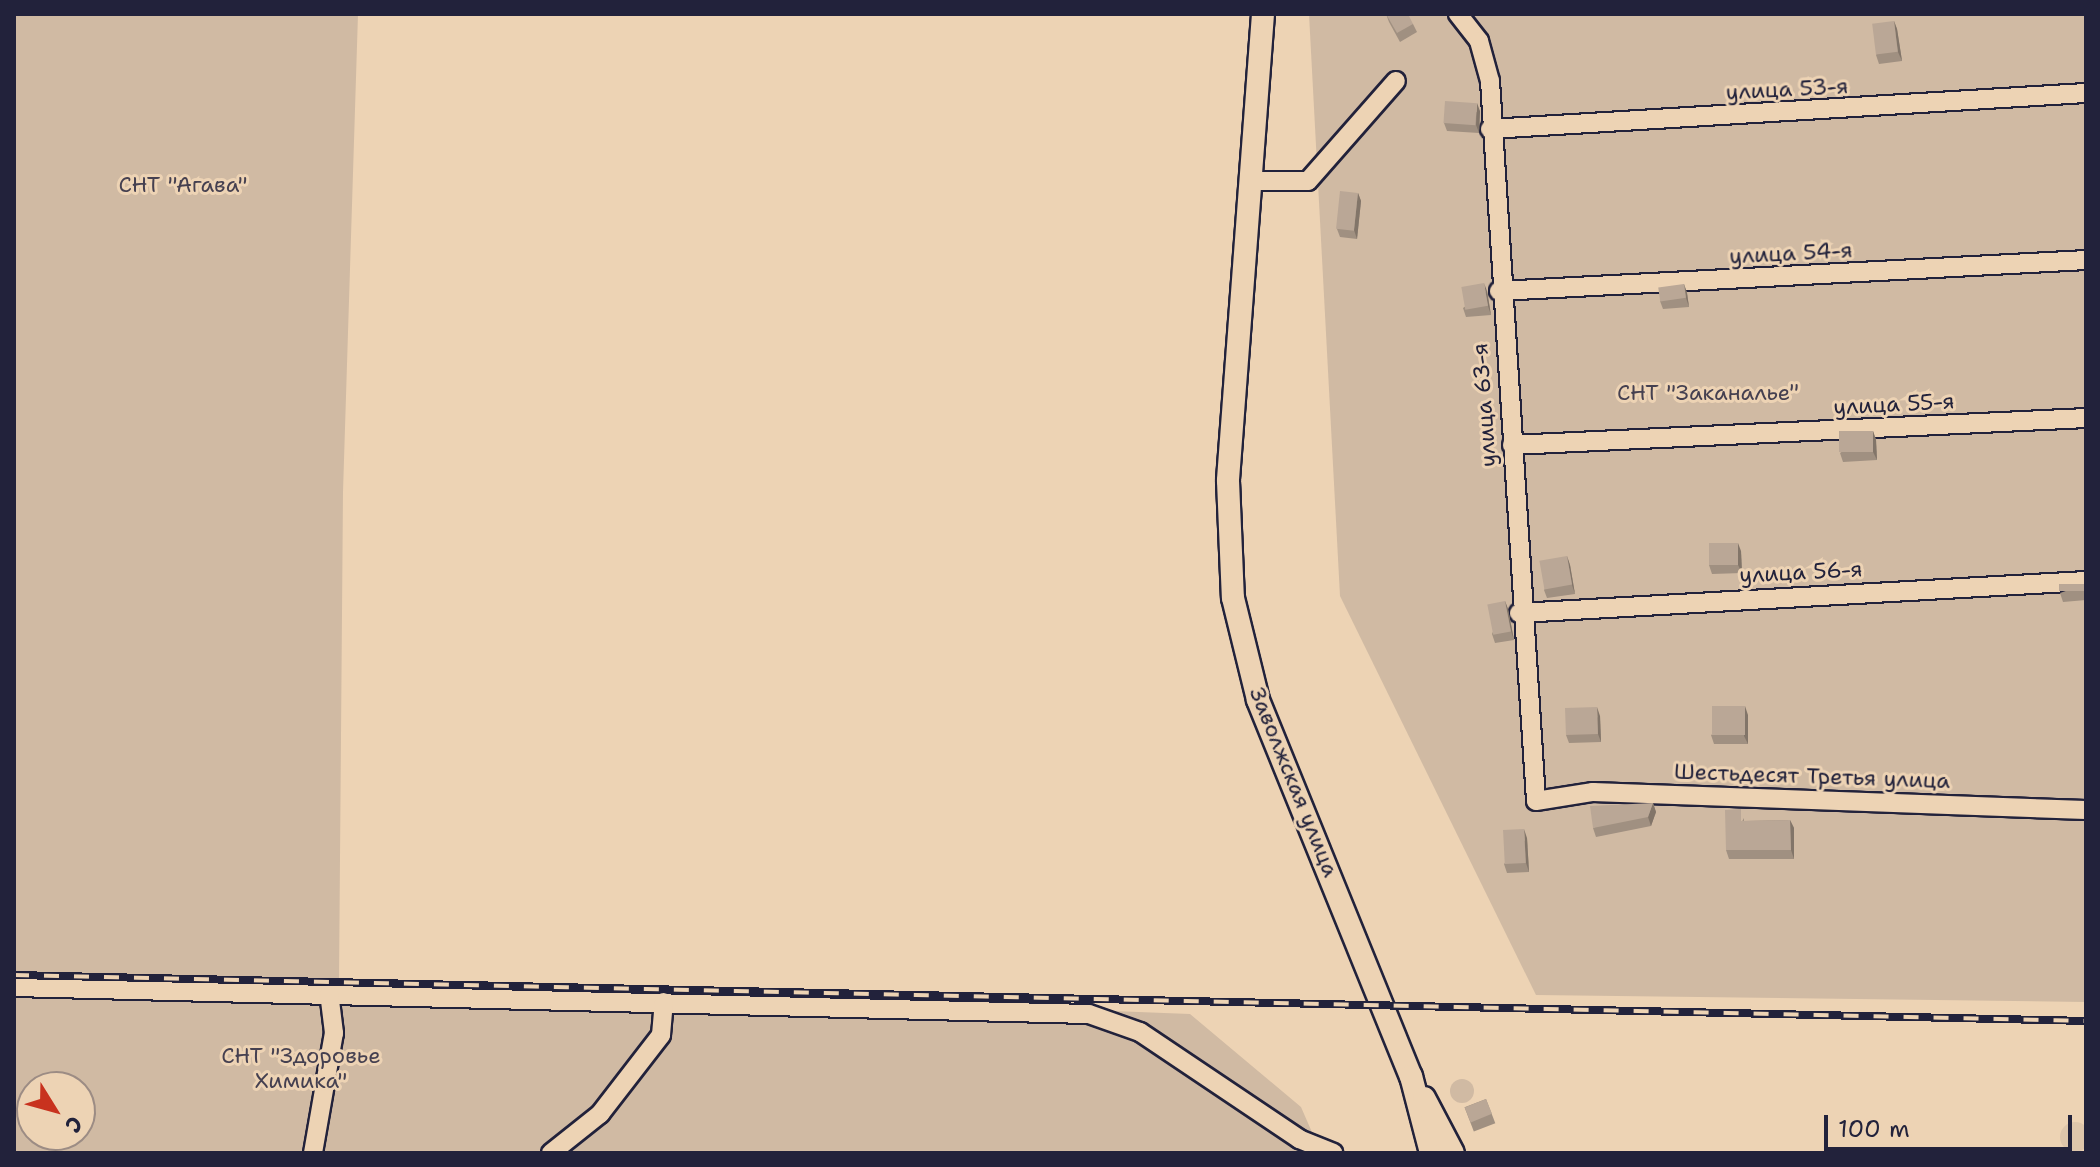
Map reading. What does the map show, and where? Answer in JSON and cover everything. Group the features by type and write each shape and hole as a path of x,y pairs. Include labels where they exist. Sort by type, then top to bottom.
{"main road":[{"name":"Заволжская улица","path":"1263,14 1228,481 1233,598 1258,700 1411,1076 1431,1153"},
{"path":"1411,1076 1453,1153"}],"street":[{"name":"улица 63-я","path":"1458,14 1479,41 1490,81 1490,129 1512,445 1519,613 1536,801"},
{"path":"1251,181 1308,181 1396,81"},
{"name":"улица 53-я","path":"1490,129 2086,93"},
{"name":"улица 54-я","path":"1499,291 2086,260"},
{"name":"улица 55-я","path":"1512,445 2086,418"},
{"name":"улица 56-я","path":"1519,613 2086,581"},
{"name":"Шестьдесят Третья улица","path":"1536,801 1593,792 2086,810"},
{"path":"14,987 1089,1014 1140,1032 1299,1139 1333,1153"},
{"path":"313,1153 334,1033 329,994"},
{"path":"551,1153 600,1114 661,1035 664,1002"}],"shaded area":[{"path":"2075,1122 2085,1127 2090,1137 2085,1147 2075,1152 2065,1147 2060,1137 2065,1127"}],"green space":[{"name":"СНТ \"Агава\"","path":"14,14 358,14 343,492 339,981 1190,1014 1301,1107 1321,1153 14,1153"},
{"name":"СНТ \"Заканалье\"","path":"1309,14 2086,14 2086,1002 1536,995 1340,596"},
{"path":"1462,1079 1471,1082 1474,1091 1471,1100 1462,1103 1453,1100 1450,1091 1453,1082"}],"building":[{"path":"1386,14 1408,14 1413,24 1397,33"},
{"path":"1894,21 1898,52 1876,54 1872,24"},
{"path":"1445,101 1477,103 1475,125 1443,123"},
{"path":"1340,191 1358,193 1354,231 1336,229"},
{"path":"1484,283 1488,306 1465,310 1461,287"},
{"path":"1684,284 1686,298 1660,301 1658,288"},
{"path":"1839,431 1873,431 1873,452 1839,452"},
{"path":"1709,543 1738,543 1738,565 1709,565"},
{"path":"1567,556 1572,585 1544,589 1539,561"},
{"path":"2059,584 2086,584 2086,591 2059,591"},
{"path":"1505,601 1511,631 1493,635 1487,604"},
{"path":"1712,706 1745,706 1745,735 1712,735"},
{"path":"1597,707 1598,734 1566,735 1565,708"},
{"path":"1653,803 1648,817 1593,828 1590,806"},
{"path":"1741,809 1741,821 1790,820 1791,850 1726,850 1725,810"},
{"path":"1524,829 1526,863 1505,864 1503,830"},
{"path":"1486,1099 1492,1114 1471,1122 1465,1108"},
{"path":"1937,1148 1958,1148 1958,1153 1937,1153"}],"railway":[{"path":"14,975 2086,1021"}],"park label":[{"name":"СНТ \"Здоровье Химика\"","path":"301,1068"}]}
